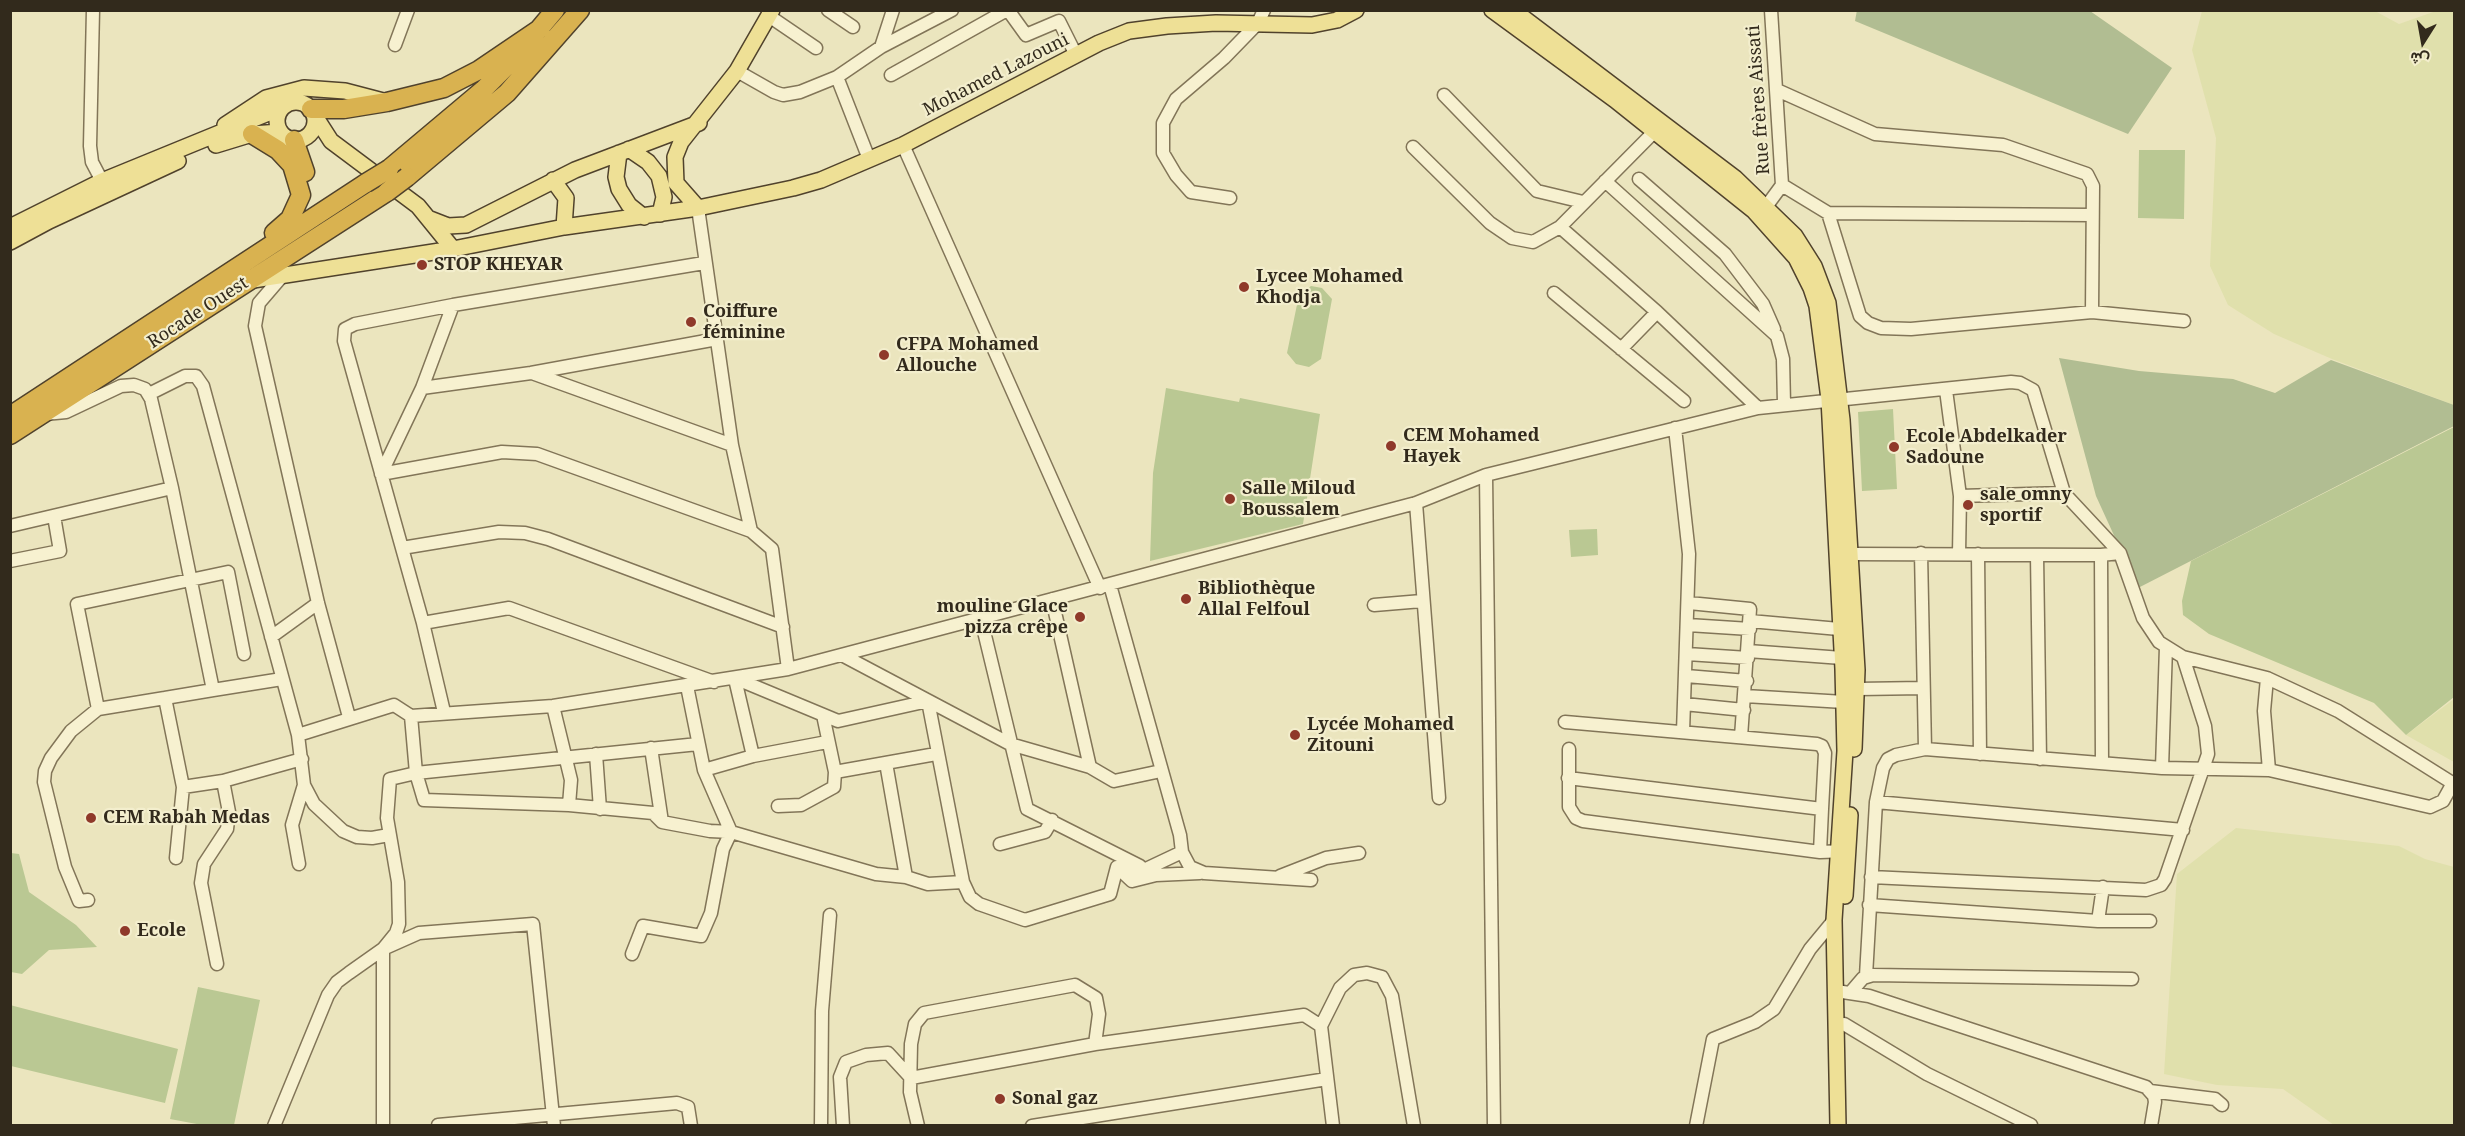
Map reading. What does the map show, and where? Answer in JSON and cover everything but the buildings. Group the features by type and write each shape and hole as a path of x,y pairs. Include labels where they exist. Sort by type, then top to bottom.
{"highway":[{"path":"313,113 387,102 428,93 457,82 541,28 555,10"},
{"name":"Rocade Ouest","path":"10,435 387,192 507,93 580,10"},
{"name":"Rocade Ouest","path":"10,416 241,263 389,169 462,110 541,28"},
{"path":"252,134 278,150 292,165 301,195"},
{"path":"241,263 290,219 301,195 305,184 305,172 294,137"}],"main road":[{"name":"Mohamed Lazouni","path":"250,280 453,249 564,227 698,208 793,188 903,145 1076,55 1129,31 1261,16 1311,25 1337,20 1356,10"},
{"path":"1492,10 1763,211"},
{"path":"1513,10 1692,143 1806,250 1822,284 1835,343 1839,628 1844,702 1842,851 1844,1125"},
{"path":"660,214 678,149 737,71 771,13"},
{"path":"214,136 256,104 292,89 326,88 387,102"},
{"path":"10,227 102,181 297,102 313,113 326,136 336,146 408,198 430,219 453,249"},
{"path":"283,107 278,116 294,137"},
{"path":"294,137 315,127 313,113"},
{"path":"430,219 460,226 553,180 699,123"},
{"path":"10,242 162,168 225,141 252,134 294,137 336,146"},
{"path":"624,151 648,162 679,188 698,208"},
{"path":"624,151 616,177 619,189 629,206 644,217"},
{"path":"553,180 566,198 564,227"},
{"path":"481,216 482,227 489,242"},
{"path":"1835,399 1851,554 1858,689 1834,920 1844,992 1838,1125"}],"street":[{"path":"93,10 90,146 92,162 102,181"},
{"path":"394,45 408,10"},
{"path":"881,47 893,10"},
{"path":"737,71 764,89 783,94 800,92 837,77 881,47 952,10"},
{"path":"891,75 1008,10 1026,35 1059,21 1076,55"},
{"name":"Rue frères Aissati","path":"1763,211 1782,185 1771,10"},
{"path":"829,11 853,27"},
{"path":"771,13 816,48"},
{"path":"1230,198 1191,192 1176,175 1163,153 1163,123 1176,99 1224,58 1261,16"},
{"path":"837,77 869,159"},
{"path":"1777,90 1875,134 2003,145 2083,172 2093,182 2092,312"},
{"path":"1444,95 1537,191 1583,202"},
{"path":"1413,147 1490,223 1512,238 1533,242 1560,226 1655,131"},
{"path":"903,145 1105,587 1180,835 1182,852 1190,867 1204,873"},
{"path":"1640,179 1725,254 1764,304 1777,336 1783,359 1784,404"},
{"path":"1605,181 1777,336"},
{"path":"1782,185 1828,213 2092,215"},
{"path":"698,208 704,263 732,445 751,531"},
{"path":"1828,213 1860,316 1868,323 1881,328 1911,329 2092,312 2184,321"},
{"path":"1560,226 1657,312 1758,408"},
{"path":"444,712 423,623 344,341 345,329 355,324 453,305 704,263"},
{"path":"283,275 259,303 255,326 318,603 350,717"},
{"path":"1554,293 1684,401"},
{"path":"381,474 422,388 453,305"},
{"path":"1621,349 1657,312"},
{"path":"422,388 531,373 717,339"},
{"path":"531,373 732,445"},
{"path":"149,394 185,376 196,376 201,381 298,735 304,785 292,825 299,864"},
{"path":"298,735 394,705 411,716 553,706 788,669 1416,503 1486,475 1758,408 2011,382 2028,386 2035,397 2064,493 2120,553 2143,618 2153,635 2166,647 2184,657 2267,678 2338,711 2454,783 2443,801 2430,807 2269,770 2162,768 1924,749 1896,755 1888,759 1880,779 1876,802 1866,976"},
{"path":"43,414 66,412 114,388 126,385 140,386 149,394 192,578 213,690"},
{"path":"1946,390 1960,496 1959,554"},
{"path":"1675,428 1689,554 1683,732"},
{"path":"381,474 502,452 537,454 751,531 772,549 788,669"},
{"path":"1486,475 1494,1125"},
{"path":"10,526 172,488"},
{"path":"1960,496 2064,493"},
{"path":"1416,503 1438,798"},
{"path":"10,561 60,551 54,516"},
{"path":"402,548 499,532 525,533 783,627"},
{"path":"1851,554 2101,555 2120,553"},
{"path":"1921,554 1924,749"},
{"path":"1978,554 1980,754"},
{"path":"2037,555 2040,759"},
{"path":"2101,555 2102,764"},
{"path":"98,709 77,604 228,572 244,654"},
{"path":"1052,599 1090,767"},
{"path":"1374,605 1422,601"},
{"path":"271,637 318,603"},
{"path":"1689,603 1747,607 1750,612 1742,737"},
{"path":"423,623 509,608 716,682"},
{"path":"981,619 1027,810 1052,820 1146,869"},
{"path":"1688,625 1839,628"},
{"path":"2162,768 2166,647"},
{"path":"1687,654 1842,658"},
{"path":"842,655 1012,745 1090,767 1114,781 1161,771"},
{"path":"1871,877 2145,890 2161,885 2166,879 2208,754 2208,743 2184,657"},
{"path":"1686,676 1747,681"},
{"path":"2267,678 2264,711 2269,770"},
{"path":"88,900 79,901 65,867 44,782 45,771 71,731 98,709 282,679"},
{"path":"735,679 838,721 928,701"},
{"path":"735,679 753,756"},
{"path":"632,954 643,926 700,936 711,913 723,849 731,832 704,770 687,686"},
{"path":"1858,689 1923,688"},
{"path":"1745,696 1844,702"},
{"path":"165,698 183,787 176,858"},
{"path":"928,701 936,754 963,882 970,897 979,904 1025,920 1110,894 1118,867"},
{"path":"1684,704 1744,710"},
{"path":"553,706 571,780 569,805"},
{"path":"778,806 801,805 834,787 835,772 823,715"},
{"path":"411,716 416,773 424,800 569,805 653,813 662,822 710,831 731,832 876,874 906,877 928,884 963,882"},
{"path":"1564,722 1822,746 1825,753 1820,852"},
{"path":"704,770 753,756 827,742"},
{"path":"383,1125 383,949 396,933 399,924 398,882 389,835 387,799 390,779 416,773 698,744"},
{"path":"651,748 662,822"},
{"path":"1569,749 1569,807 1576,818 1583,821 1820,852 1842,851"},
{"path":"596,754 600,809"},
{"path":"835,772 936,754"},
{"path":"183,787 223,782 302,759"},
{"path":"886,763 906,877"},
{"path":"1568,778 1822,809"},
{"path":"217,964 201,883 204,864 227,829 229,812 223,782"},
{"path":"304,785 314,804 343,831 357,837 372,838 389,835"},
{"path":"1876,802 2183,830"},
{"path":"1000,844 1046,832 1052,820"},
{"path":"1118,867 1146,869 1182,852"},
{"path":"1277,878 1326,858 1359,853"},
{"path":"1118,867 1132,881 1156,875 1204,873 1311,880"},
{"path":"2098,921 2103,887"},
{"path":"1869,905 2098,921 2150,921"},
{"path":"821,1125 822,1011 830,915"},
{"path":"1696,1125 1713,1039 1722,1033 1755,1022 1773,1009 1810,949 1834,920"},
{"path":"274,1125 332,989 349,973 383,949 419,933 534,924 554,1120"},
{"path":"1334,1125 1321,1026 1340,988 1354,975 1366,973 1382,977 1392,996 1414,1125"},
{"path":"1844,992 1866,976 2132,979"},
{"path":"918,1125 910,1092 911,1044 915,1024 924,1013 1075,985 1096,998 1099,1014 1095,1044"},
{"path":"1844,992 1910,1010 2140,1085 2150,1091 2215,1099 2222,1105"},
{"path":"912,1078 1095,1044 1304,1014 1321,1026"},
{"path":"1844,1024 1876,1046 2031,1125"},
{"path":"843,1125 840,1077 846,1062 866,1055 888,1053 912,1078"},
{"path":"1032,1125 1327,1079"},
{"path":"2150,1091 2155,1102 2151,1125"},
{"path":"438,1125 554,1120 677,1103 688,1107 691,1125"}],"green space":[{"path":"1857,10 2090,11 2172,68 2128,134 1855,21"},
{"path":"2202,11 2375,11 2399,24 2436,11 2454,11 2454,405 2332,359 2274,334 2228,305 2210,266 2216,138 2192,50"},
{"path":"2139,150 2185,150 2184,219 2138,218"},
{"path":"1311,286 1322,288 1332,299 1321,359 1309,367 1296,364 1287,353 1299,295"},
{"path":"2059,358 2139,371 2233,379 2275,393 2331,360 2454,405 2454,426 2138,588 2096,496"},
{"name":"Salle Miloud Boussalem","path":"1166,388 1239,402 1240,398 1320,414 1303,524 1150,561 1153,473"},
{"path":"1893,409 1897,489 1862,491 1858,412"},
{"path":"2454,427 2454,697 2406,735 2374,703 2209,634 2183,615 2182,601 2191,561"},
{"path":"1597,529 1598,555 1571,557 1569,530"},
{"path":"2454,699 2454,762 2406,735"},
{"path":"2236,828 2399,846 2425,859 2454,867 2454,1125 2334,1125 2283,1089 2217,1085 2164,1074 2177,874"},
{"path":"11,853 19,854 29,892 76,925 97,947 49,950 22,974 11,972"},
{"path":"198,987 260,1000 234,1125 202,1125 170,1119"},
{"path":"10,1005 178,1049 165,1103 11,1066"}],"place":[{"name":"STOP KHEYAR","path":"422,265"},
{"name":"Lycee Mohamed Khodja","path":"1244,287"},
{"name":"Coiffure féminine","path":"691,322"},
{"name":"CFPA Mohamed Allouche","path":"884,355"},
{"name":"CEM Mohamed Hayek","path":"1391,446"},
{"name":"Ecole Abdelkader Sadoune","path":"1894,447"},
{"name":"Salle Miloud Boussalem","path":"1230,499"},
{"name":"sale omny sportif","path":"1968,505"},
{"name":"Bibliothèque Allal Felfoul","path":"1186,599"},
{"name":"mouline Glace pizza crêpe","path":"1080,617"},
{"name":"Lycée Mohamed Zitouni","path":"1295,735"},
{"name":"CEM Rabah Medas","path":"91,818"},
{"name":"Ecole","path":"125,931"},
{"name":"Sonal gaz","path":"1000,1099"}]}
